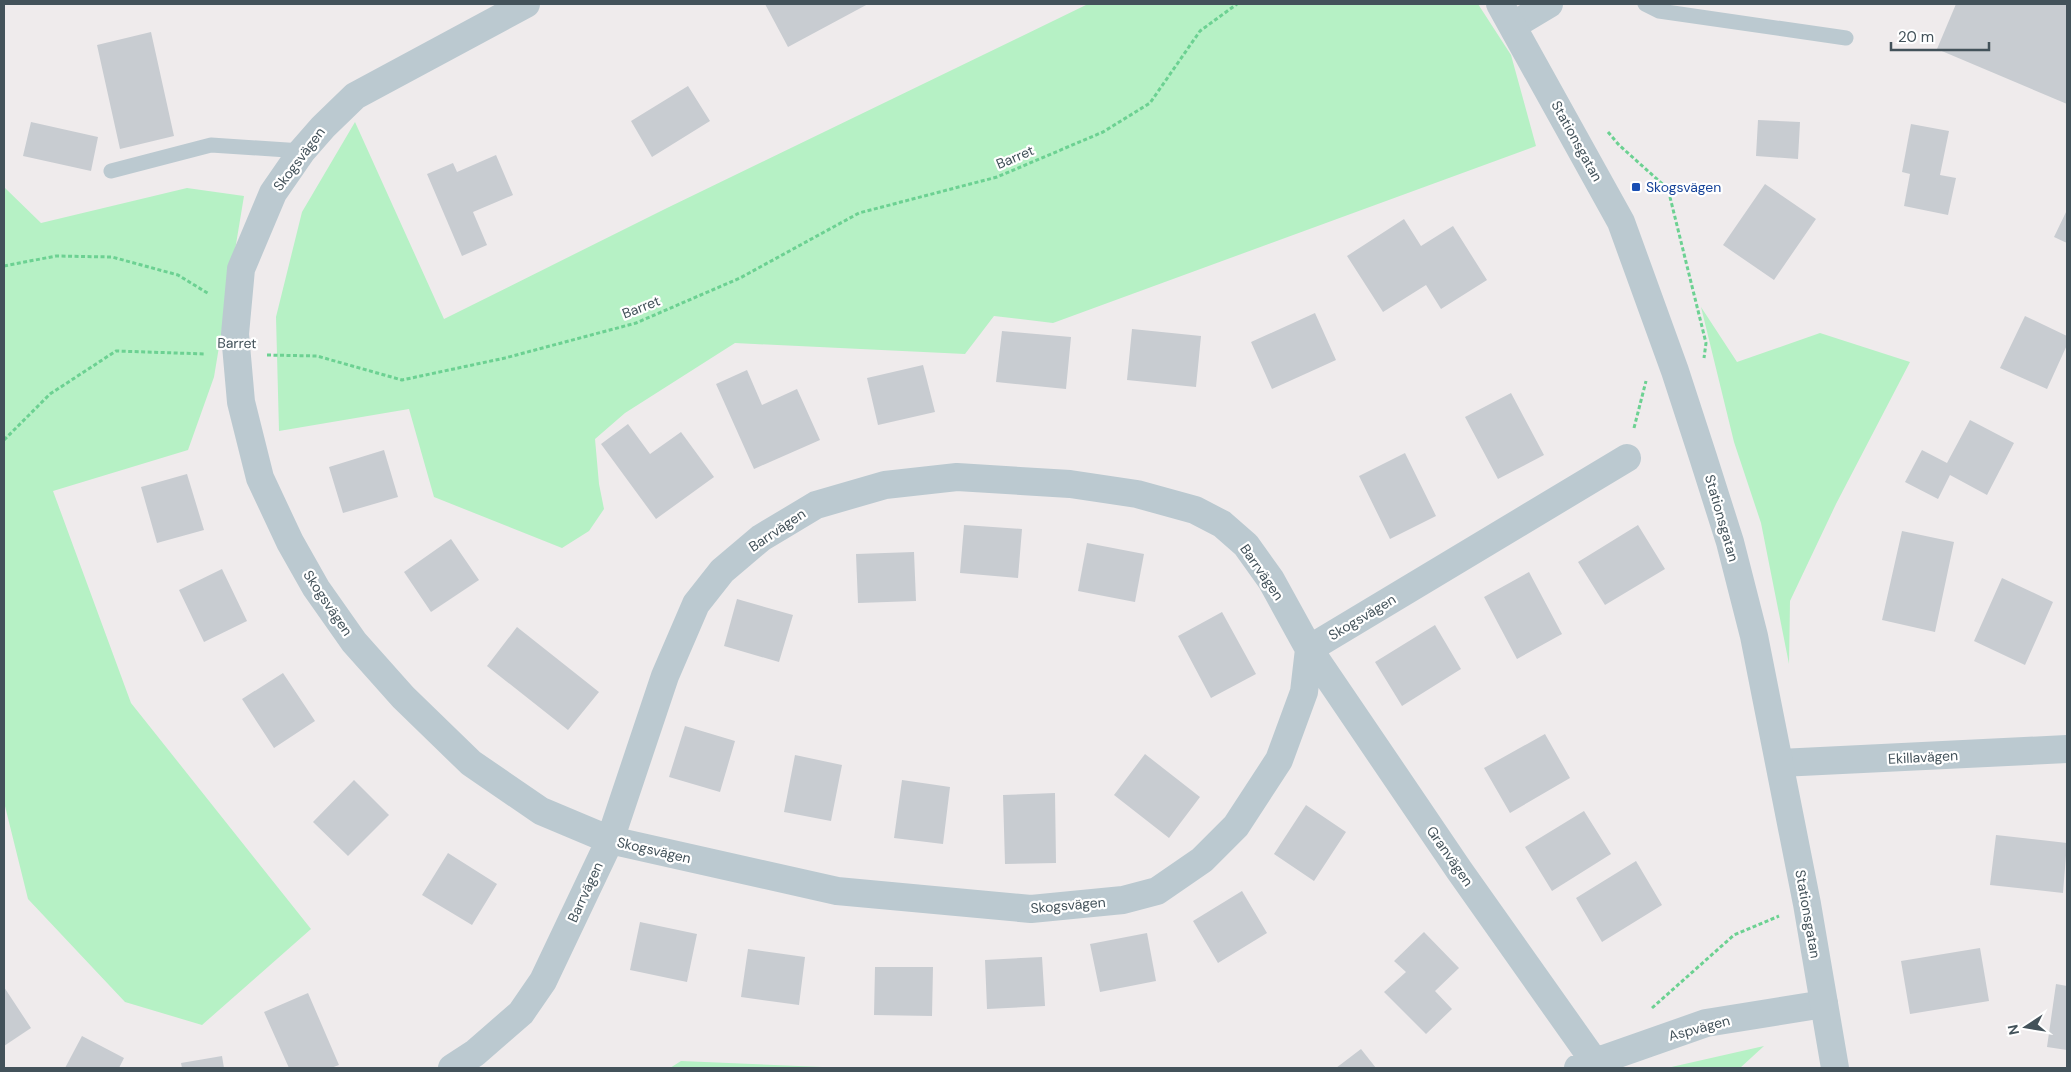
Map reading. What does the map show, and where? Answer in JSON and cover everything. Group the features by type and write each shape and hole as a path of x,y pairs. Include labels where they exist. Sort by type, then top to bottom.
{"street":[{"name":"Skogsvägen","path":"526,4 355,96 323,126 302,151 273,193 241,269 235,334 241,402 260,478 290,542 316,588 354,642 403,697 471,763 540,811 610,840 837,891 1031,909 1123,900 1157,891 1202,860 1236,826 1279,760 1304,692 1309,649 1627,458"},
{"path":"1507,14 1549,4"},
{"name":"Stationsgatan","path":"1507,14 1621,222 1675,371 1730,542 1754,636 1780,763 1807,904 1835,1068"},
{"name":"Barrvägen","path":"452,1068 475,1053 521,1012 543,982 610,840 665,676 696,604 722,571 761,538 816,505 885,485 957,477 1070,484 1137,494 1195,510 1222,524 1246,545 1271,580 1309,649"},
{"name":"Granvägen","path":"1309,649 1459,870 1586,1065"},
{"name":"Ekillavägen","path":"1780,763 2067,749"},
{"name":"Aspvägen","path":"1586,1065 1706,1023 1824,1004"}],"lane":[{"path":"1645,4 1659,11 1846,38"},
{"path":"111,171 211,144 302,151"}],"path":[{"name":"Barret","path":"4,440 50,394 116,351 316,356 402,380 505,358 636,323 740,278 859,214 997,177 1103,132 1150,103 1200,31 1237,4"},
{"path":"4,266 56,256 112,257 178,275 237,312"},
{"path":"1627,458 1646,381"},
{"path":"1646,1014 1734,935 1807,904"}],"green space":[{"path":"1088,4 1478,4 1511,55 1536,146 1053,323 994,316 965,354 735,343 625,413 595,439 599,484 604,509 589,531 562,548 434,497 409,409 279,431 276,317 302,212 355,122 444,319 667,208"},
{"path":"4,187 41,223 187,188 244,196 214,377 188,450 53,491 131,703 311,929 202,1025 125,1002 28,899 4,802"},
{"path":"1701,307 1737,362 1820,333 1910,362 1836,504 1790,601 1789,664 1761,523 1734,442"},
{"path":"1764,1046 1740,1068 1667,1068"},
{"path":"681,1061 847,1068 670,1068"}],"building":[{"path":"765,4 868,4 788,47"},
{"path":"1956,4 2067,4 2067,104 1937,49"},
{"path":"151,32 174,136 120,149 97,45"},
{"path":"688,86 710,121 652,157 631,121"},
{"path":"1758,120 1800,122 1798,159 1756,156"},
{"path":"31,122 98,137 91,171 23,156"},
{"path":"1911,124 1949,131 1940,175 1956,178 1948,215 1904,206 1910,174 1902,172"},
{"path":"496,155 513,195 473,212 487,245 462,256 427,174 453,163 457,172"},
{"path":"1765,184 1816,219 1774,280 1723,245"},
{"path":"2067,210 2067,243 2054,237"},
{"path":"1404,219 1421,246 1453,226 1487,280 1441,309 1426,285 1383,312 1347,256"},
{"path":"1315,313 1336,360 1272,389 1251,342"},
{"path":"2025,316 2067,336 2067,345 2047,389 2000,368"},
{"path":"1132,329 1201,336 1196,387 1127,380"},
{"path":"1002,331 1071,337 1066,389 996,382"},
{"path":"923,365 935,412 878,425 867,378"},
{"path":"747,370 762,405 797,389 820,440 754,469 716,384"},
{"path":"1511,393 1544,455 1498,479 1465,417"},
{"path":"1970,420 2014,443 1987,495 1950,475 1938,499 1905,482 1922,450 1947,463"},
{"path":"628,424 650,454 681,432 714,477 656,519 601,444"},
{"path":"384,450 398,497 343,513 329,467"},
{"path":"1405,453 1436,516 1390,539 1359,476"},
{"path":"187,474 204,530 157,543 141,487"},
{"path":"964,525 1022,529 1018,578 960,573"},
{"path":"1638,525 1665,569 1605,605 1578,562"},
{"path":"1902,531 1954,542 1935,632 1882,620"},
{"path":"451,539 479,580 431,612 404,572"},
{"path":"1087,543 1144,554 1135,602 1078,591"},
{"path":"914,552 916,601 858,603 856,554"},
{"path":"222,569 247,621 204,642 179,590"},
{"path":"1529,572 1562,634 1517,659 1484,597"},
{"path":"2002,578 2053,602 2025,665 1974,641"},
{"path":"737,599 793,615 779,662 724,646"},
{"path":"1222,612 1256,674 1211,698 1178,636"},
{"path":"1435,625 1461,669 1402,706 1375,662"},
{"path":"517,627 599,692 568,730 487,666"},
{"path":"283,673 315,721 274,748 242,699"},
{"path":"685,726 735,741 720,792 669,777"},
{"path":"1545,734 1570,778 1510,813 1484,768"},
{"path":"1145,754 1200,797 1169,838 1114,795"},
{"path":"795,755 842,765 831,821 784,812"},
{"path":"354,780 389,815 348,856 313,822"},
{"path":"902,780 950,787 943,844 894,838"},
{"path":"1055,793 1056,863 1005,864 1003,795"},
{"path":"1306,805 1346,832 1314,881 1274,854"},
{"path":"1584,811 1611,854 1552,891 1525,847"},
{"path":"1996,835 2067,843 2063,893 1990,885"},
{"path":"448,853 497,884 472,925 422,895"},
{"path":"1636,861 1662,905 1602,942 1576,898"},
{"path":"1242,891 1267,933 1218,963 1193,921"},
{"path":"640,922 697,934 687,982 630,970"},
{"path":"1424,932 1459,968 1435,991 1452,1009 1426,1034 1384,992 1406,972 1394,961"},
{"path":"1147,933 1156,981 1100,992 1090,944"},
{"path":"1980,948 1989,1001 1910,1014 1901,961"},
{"path":"748,949 805,957 799,1005 741,997"},
{"path":"1042,957 1045,1006 987,1009 985,960"},
{"path":"875,967 933,967 932,1016 874,1015"},
{"path":"2056,984 2067,986 2067,1050 2047,1047"},
{"path":"4,987 31,1028 4,1046"},
{"path":"308,993 339,1065 331,1068 289,1068 264,1012"},
{"path":"82,1036 124,1058 119,1068 65,1068"},
{"path":"1361,1049 1376,1068 1336,1068"},
{"path":"222,1056 224,1068 182,1068 181,1063"}],"place":[{"name":"Skogsvägen","path":"1636,187"}]}
